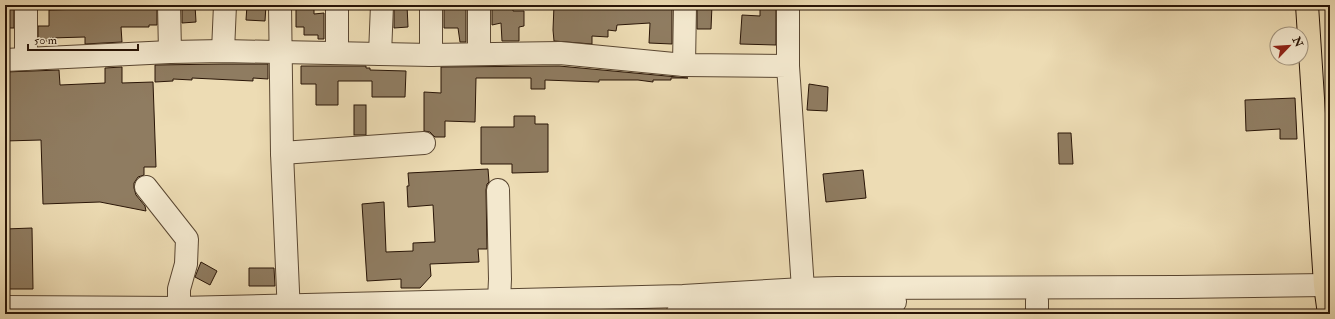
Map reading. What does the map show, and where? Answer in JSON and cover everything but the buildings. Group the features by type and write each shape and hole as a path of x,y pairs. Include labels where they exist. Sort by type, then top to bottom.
{"main road":[{"path":"1307,5 1326,298"}],"street":[{"path":"26,5 15,59 223,51 431,55 560,53 684,65 788,66"},
{"path":"169,5 170,52"},
{"path":"223,51 225,5"},
{"path":"280,5 282,153 289,310"},
{"path":"336,53 337,5"},
{"path":"380,54 382,5"},
{"path":"431,5 431,55"},
{"path":"479,5 479,54"},
{"path":"684,65 685,5"},
{"path":"788,5 788,66 804,298"},
{"path":"282,153 424,143"},
{"path":"146,187 187,239 186,264 179,289 179,308"},
{"path":"498,190 499,301"},
{"path":"677,314 716,313 804,298 888,308 1037,308 1057,294"},
{"path":"5,307 133,311 179,308 289,310 499,301 683,296 804,298 1057,294 1220,298 1326,298"}]}
